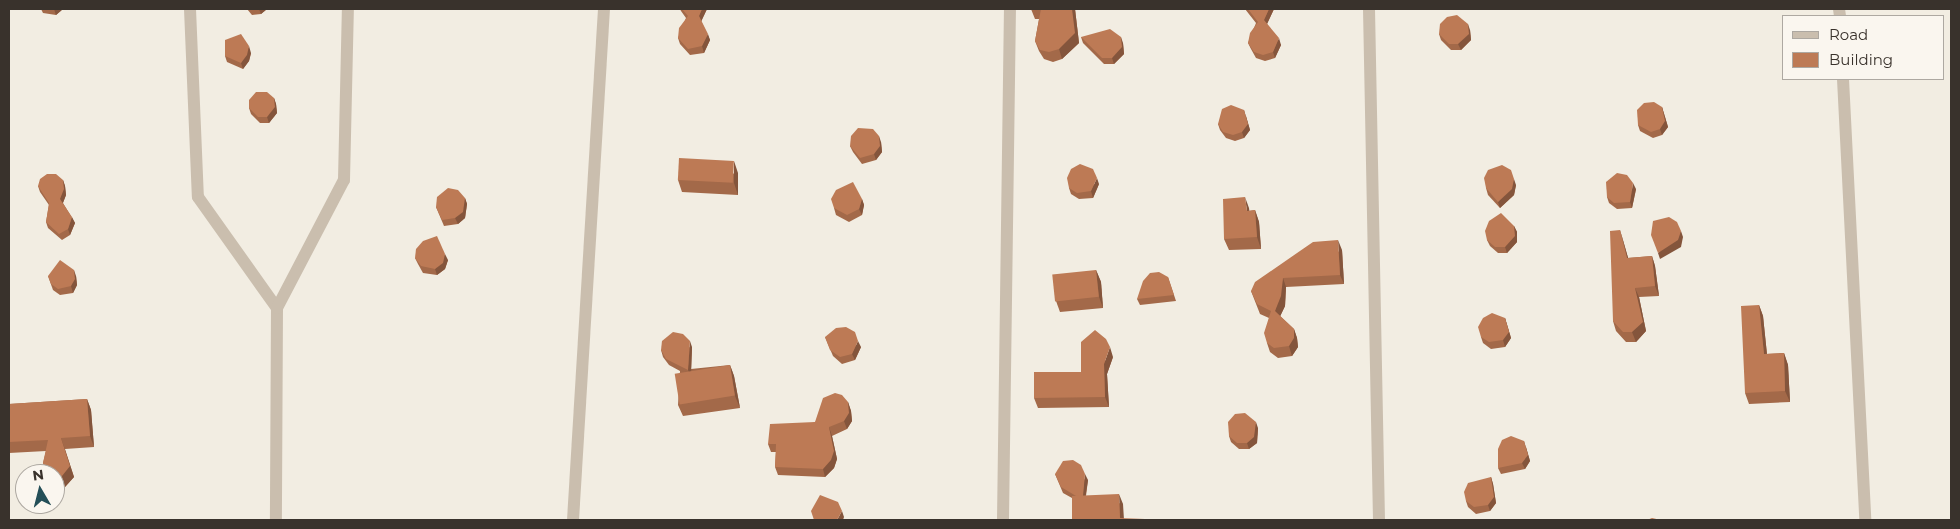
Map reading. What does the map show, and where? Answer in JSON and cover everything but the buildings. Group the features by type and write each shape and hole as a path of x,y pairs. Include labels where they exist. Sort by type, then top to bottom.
{"street":[{"path":"190,9 198,197 277,308"},
{"path":"276,520 277,308 344,180 348,9"},
{"path":"573,520 604,9"},
{"path":"1003,520 1010,9"},
{"path":"1369,9 1379,520"},
{"path":"1843,80 1865,520"}]}
